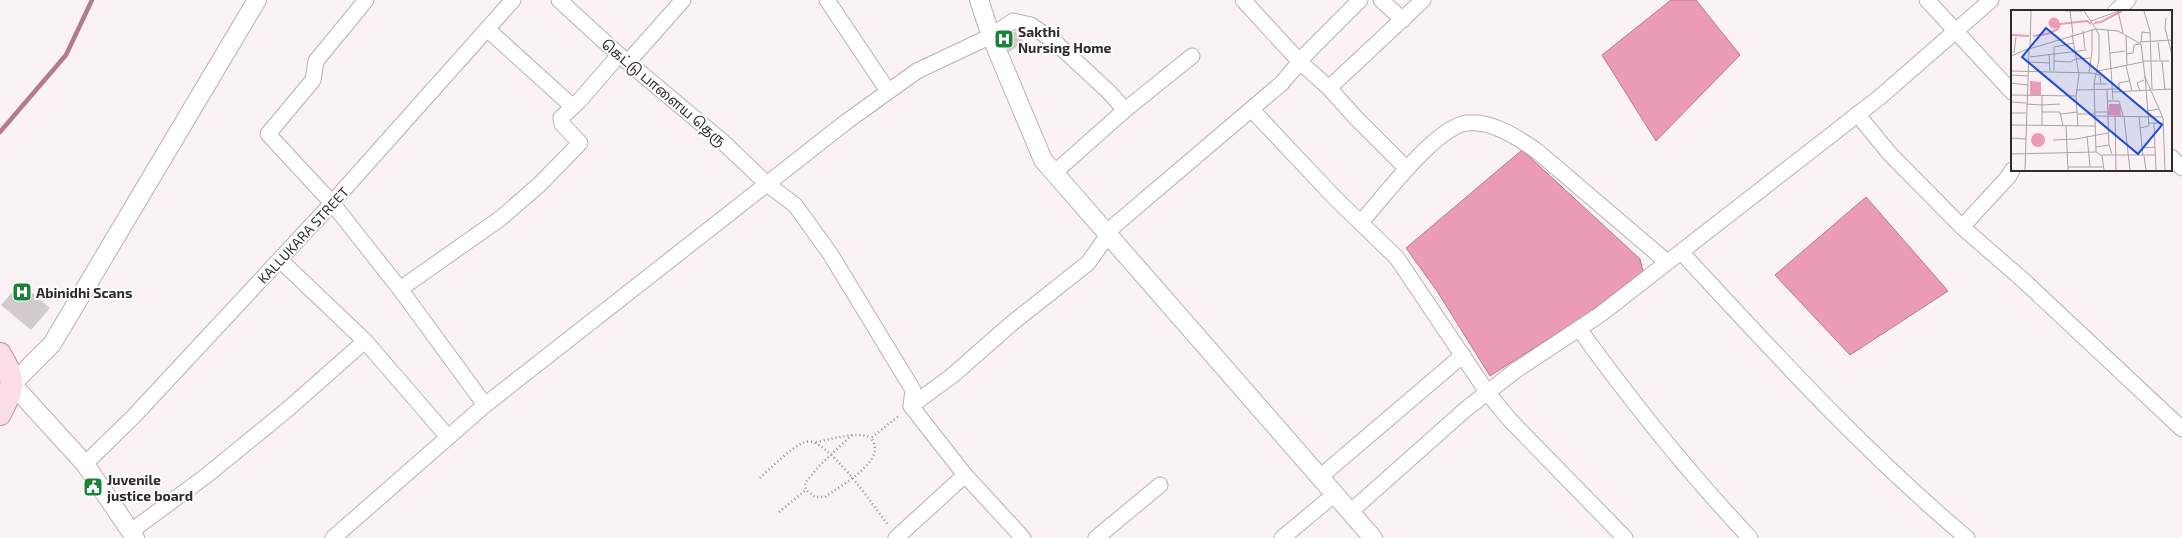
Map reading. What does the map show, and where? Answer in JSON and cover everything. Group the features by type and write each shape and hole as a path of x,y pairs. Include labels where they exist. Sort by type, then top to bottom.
{"main road":[{"path":"0,354 11,372 12,384 0,414"}],"street":[{"path":"257,0 52,344 12,384 85,464 133,535 288,409 365,341"},
{"path":"366,0 316,61 313,80 268,134 332,203 400,289 485,405"},
{"name":"KALLUKARA STREET","path":"85,464 134,416 280,260 514,0"},
{"path":"400,289 501,218 540,184 580,143 562,124 561,118 684,0"},
{"path":"827,0 888,91"},
{"path":"979,0 991,36 1043,160 1373,538"},
{"path":"1243,0 1300,62 1329,88 1356,118 1407,169"},
{"path":"1023,538 965,475 911,406 953,375 1011,324 1088,263 1115,225 1282,83 1300,62 1360,0"},
{"path":"1382,0 1403,20"},
{"path":"1329,88 1423,0"},
{"path":"1927,0 2011,91"},
{"path":"1350,512 1487,392 1515,371 1601,314 1681,252 1856,114 1991,0"},
{"path":"2117,10 2128,0"},
{"name":"கெட்டு பாளைய தெரு","path":"565,2 624,58 722,141 767,184 795,205 831,255 914,390 911,406"},
{"path":"333,538 485,405 846,122 917,71 991,36 1013,21 1031,25 1056,43 1125,110"},
{"path":"487,30 572,106"},
{"path":"1054,173 1125,110 1192,56"},
{"path":"1252,110 1397,258 1487,392 1509,419 1625,538"},
{"path":"1856,114 1890,154 1962,227 2023,280 2182,429"},
{"path":"1361,222 1416,158 1459,124 1469,122 1482,124 1501,130 1514,136 1537,151 1667,262"},
{"path":"2172,158 2182,168"},
{"path":"1962,227 2009,176 2012,171"},
{"path":"1681,252 1838,420 1895,476 1967,538"},
{"path":"280,260 365,341 448,437"},
{"path":"1579,329 1640,410 1726,513 1750,538"},
{"path":"1320,477 1463,355"},
{"path":"896,537 965,475"},
{"path":"1096,538 1160,484"},
{"path":"1282,538 1335,494"}],"path":[{"path":"871,438 911,406"},
{"path":"760,478 806,441 815,442 852,435 866,434 871,438 876,447 873,458 862,471 825,497 816,497 806,490 805,483 831,454 852,435"},
{"path":"815,442 831,454 896,537"},
{"path":"779,512 806,490"}],"shaded area":[{"path":"1671,0 1696,0 1740,55 1656,141 1602,55"},
{"path":"1522,150 1640,259 1643,271 1587,314 1490,376 1437,291 1406,248"},
{"path":"1866,197 1948,291 1850,355 1775,275"}],"building":[{"path":"1015,31 1024,42 1009,52 1003,38"},
{"path":"20,283 50,308 31,330 1,305"}],"waterway":[{"path":"0,132 66,55 92,0"}],"place":[{"name":"Sakthi Nursing Home","path":"1004,39"},
{"name":"Abinidhi Scans","path":"22,292"},
{"name":"Juvenile justice board","path":"93,487"}]}
